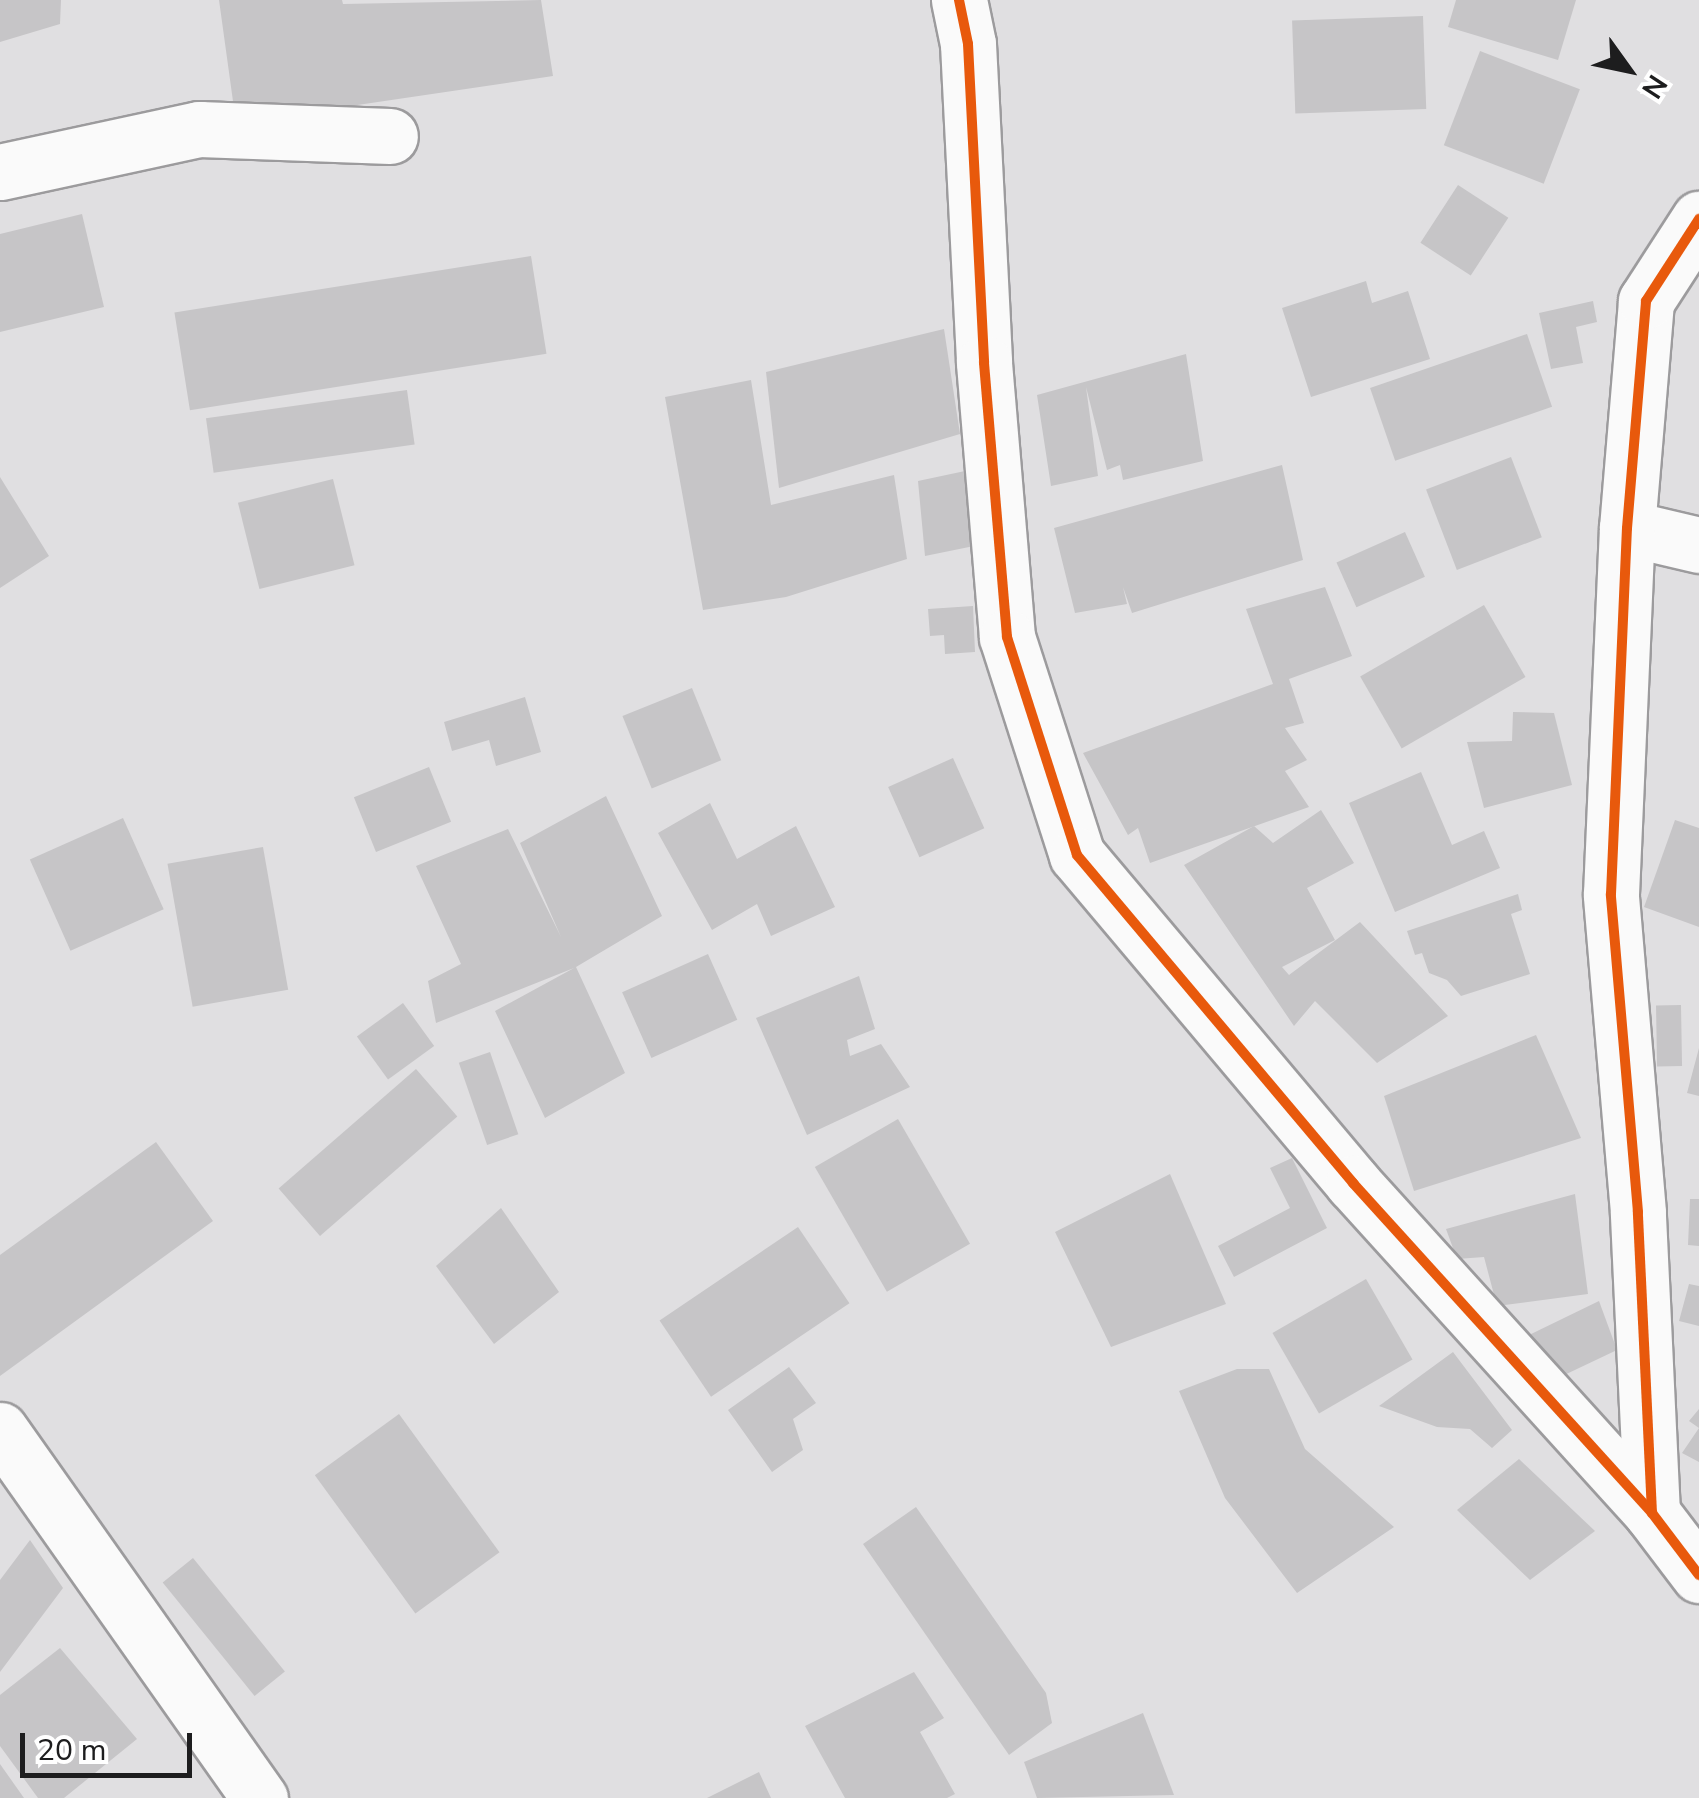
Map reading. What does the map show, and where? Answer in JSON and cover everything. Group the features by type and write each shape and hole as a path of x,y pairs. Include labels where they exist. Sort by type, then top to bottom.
{"street":[{"path":"959,0 968,44 984,363 1007,637 1077,856 1353,1183 1652,1513 1699,1575"},
{"path":"0,172 199,129 390,136"},
{"path":"1652,1513 1638,1212 1612,894 1628,528 1646,301 1699,219"},
{"path":"1628,528 1699,545"},
{"path":"0,1430 260,1798"}],"building":[{"path":"0,0 61,0 60,24 0,42"},
{"path":"219,0 342,0 343,4 541,0 553,76 236,123"},
{"path":"1456,0 1576,0 1558,60 1448,27"},
{"path":"1423,16 1426,109 1295,114 1292,21"},
{"path":"1480,51 1580,89 1544,184 1444,145"},
{"path":"1458,185 1508,218 1471,276 1420,243"},
{"path":"82,214 104,307 0,332 0,234"},
{"path":"531,256 546,354 190,410 174,312"},
{"path":"1366,281 1372,303 1408,291 1430,359 1311,397 1282,308"},
{"path":"1593,301 1597,322 1576,327 1583,363 1551,369 1539,313"},
{"path":"944,329 960,434 779,488 766,372"},
{"path":"1527,334 1552,407 1395,461 1370,388"},
{"path":"1186,354 1203,461 1123,480 1120,465 1107,470 1086,387 1098,476 1051,486 1037,395"},
{"path":"751,380 771,505 894,475 907,559 786,597 703,610 665,397"},
{"path":"407,390 415,444 214,473 206,418"},
{"path":"1511,457 1542,537 1457,570 1426,490"},
{"path":"1282,465 1303,560 1132,613 1123,587 1127,604 1075,613 1054,528"},
{"path":"965,471 974,546 925,556 918,481"},
{"path":"0,477 49,556 0,588"},
{"path":"333,479 355,565 259,589 238,503"},
{"path":"1405,532 1425,577 1356,607 1336,563"},
{"path":"1325,587 1352,656 1289,679 1304,723 1285,728 1307,760 1285,771 1309,807 1150,863 1138,828 1128,835 1083,753 1273,684 1246,609"},
{"path":"1484,605 1526,677 1402,748 1360,676"},
{"path":"973,606 975,652 945,654 944,635 930,636 928,609"},
{"path":"692,688 721,760 652,788 622,716"},
{"path":"525,697 541,752 496,766 489,740 452,751 444,722"},
{"path":"1513,712 1554,713 1572,785 1484,808 1467,742 1512,741"},
{"path":"953,758 984,828 919,857 888,787"},
{"path":"429,767 451,822 376,852 354,797"},
{"path":"1421,772 1452,845 1484,831 1500,868 1395,912 1349,803"},
{"path":"606,796 662,916 576,967 625,1073 545,1118 495,1011 574,968 436,1023 428,981 461,964 416,866 508,829 561,937 520,843"},
{"path":"710,803 737,859 796,826 835,907 771,936 757,904 712,930 658,833"},
{"path":"1321,810 1354,863 1307,888 1335,940 1282,967 1289,975 1360,922 1448,1016 1377,1063 1315,1001 1294,1026 1184,865 1254,826 1273,843"},
{"path":"123,818 164,909 70,951 30,859"},
{"path":"1675,820 1699,828 1699,927 1644,907"},
{"path":"263,847 288,990 193,1007 167,864"},
{"path":"1518,894 1522,910 1511,914 1530,974 1461,996 1447,980 1429,973 1422,953 1415,955 1407,931"},
{"path":"708,954 737,1020 651,1058 622,992"},
{"path":"859,976 875,1029 847,1040 850,1056 881,1044 910,1087 807,1135 756,1018"},
{"path":"403,1003 434,1046 388,1079 357,1037"},
{"path":"1656,1005 1681,1005 1682,1066 1657,1066"},
{"path":"1536,1035 1581,1138 1414,1191 1384,1096"},
{"path":"1699,1048 1699,1096 1687,1093"},
{"path":"490,1052 518,1134 487,1145 459,1063"},
{"path":"416,1069 457,1117 320,1236 279,1188"},
{"path":"898,1119 970,1244 887,1292 815,1167"},
{"path":"156,1142 213,1221 0,1376 0,1255"},
{"path":"1292,1158 1327,1228 1234,1277 1218,1246 1290,1208 1270,1168"},
{"path":"1170,1174 1226,1304 1111,1347 1055,1232"},
{"path":"1575,1194 1588,1294 1497,1306 1484,1257 1457,1259 1446,1229"},
{"path":"1690,1199 1699,1199 1699,1246 1688,1245"},
{"path":"501,1208 559,1292 494,1344 436,1266"},
{"path":"798,1227 849,1303 711,1397 660,1320"},
{"path":"1366,1279 1412,1360 1319,1414 1272,1333"},
{"path":"1689,1284 1699,1286 1699,1326 1679,1321"},
{"path":"1599,1301 1617,1350 1558,1378 1527,1336"},
{"path":"1453,1352 1512,1430 1492,1448 1470,1429 1437,1427 1379,1406"},
{"path":"789,1367 816,1403 793,1419 803,1450 772,1472 728,1410"},
{"path":"1237,1369 1269,1369 1305,1449 1394,1527 1297,1593 1225,1498 1179,1391"},
{"path":"1699,1409 1699,1428 1689,1421"},
{"path":"399,1414 500,1552 415,1613 315,1475"},
{"path":"1699,1428 1699,1462 1682,1453"},
{"path":"1519,1459 1595,1531 1530,1580 1457,1510"},
{"path":"916,1507 1046,1693 1052,1723 1009,1755 863,1544"},
{"path":"30,1540 63,1588 0,1672 0,1580"},
{"path":"193,1558 285,1671 255,1696 163,1583"},
{"path":"60,1648 137,1739 64,1798 38,1798 0,1746 0,1695"},
{"path":"914,1672 944,1718 920,1732 955,1794 947,1798 845,1798 805,1726"},
{"path":"1143,1713 1174,1795 1037,1798 1024,1762"},
{"path":"0,1764 24,1798 0,1798"},
{"path":"759,1772 771,1798 707,1798"}],"cycle path":[{"path":"959,0 968,44 984,363 1007,637 1077,855 1353,1183 1652,1513 1699,1575"},
{"path":"1652,1513 1638,1212 1611,894 1627,528 1646,301 1699,219"}]}
